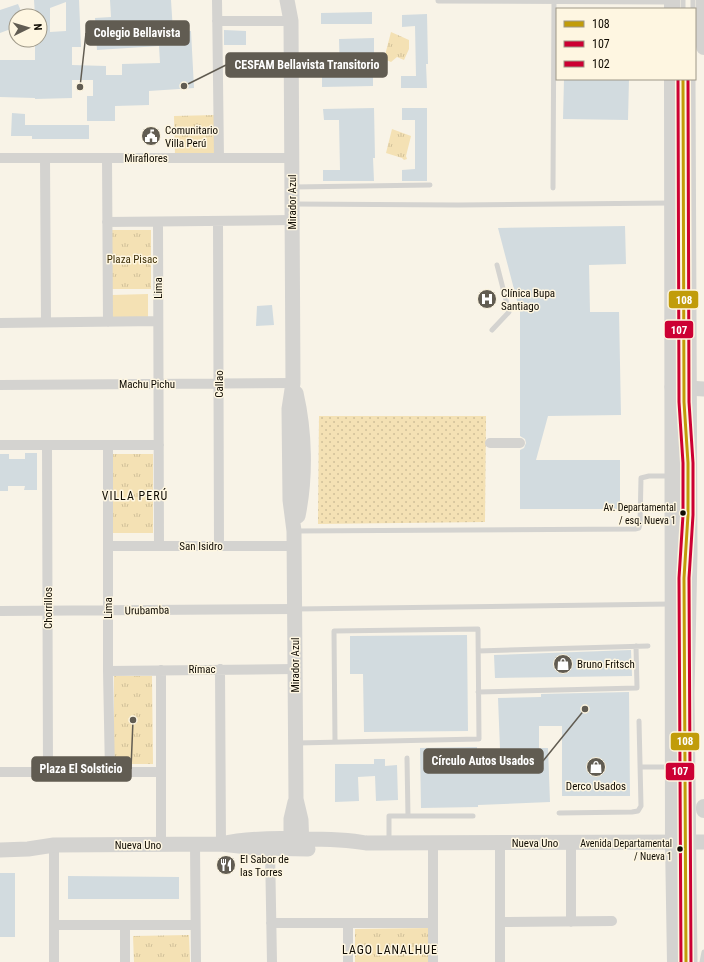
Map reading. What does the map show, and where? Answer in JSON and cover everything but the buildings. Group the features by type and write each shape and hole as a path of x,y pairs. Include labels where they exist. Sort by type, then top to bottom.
{"main road":[{"path":"704,0 704,47"},
{"path":"672,80 677,209 672,251 689,388 672,476 673,767 689,842 675,962"}],"street":[{"path":"217,0 218,158"},
{"name":"Mirador Azul","path":"287,0 291,22 293,383 289,409 290,500 294,531 296,743 296,799 291,819 296,844"},
{"name":"Mirador Azul","path":"291,22 296,0"},
{"path":"217,21 291,22"},
{"name":"Miraflores","path":"0,158 292,158"},
{"path":"46,158 46,322"},
{"path":"107,158 108,322"},
{"path":"107,222 292,220"},
{"name":"Callao","path":"218,221 220,546"},
{"name":"Lima","path":"158,222 159,546"},
{"path":"0,323 158,321"},
{"name":"Machu Pichu","path":"0,384 293,383"},
{"path":"490,443 520,443"},
{"path":"0,445 159,445"},
{"name":"Chorrillos","path":"47,445 48,772"},
{"name":"Lima","path":"108,445 108,670 110,772"},
{"name":"San Isidro","path":"108,546 294,546"},
{"name":"Urubamba","path":"0,610 295,609"},
{"path":"220,669 221,844"},
{"name":"Rímac","path":"108,670 295,669"},
{"path":"160,845 161,670"},
{"path":"0,772 161,772"},
{"name":"Nueva Uno","path":"221,844 248,839 337,848 366,843 689,842"},
{"name":"Nueva Uno","path":"0,840 30,841 54,845"},
{"path":"571,842 571,922"},
{"path":"433,843 433,962"},
{"path":"500,843 500,962"},
{"path":"194,844 196,962"},
{"name":"Nueva Uno","path":"0,850 28,849 54,845 194,844 221,844 270,849 296,844"},
{"path":"54,845 54,962"},
{"path":"270,849 272,962"},
{"path":"500,922 612,921"},
{"path":"348,923 348,962"},
{"path":"271,924 433,923"},
{"path":"125,925 125,962"},
{"path":"54,926 195,925"}],"lane":[{"path":"438,1 554,1 676,4"},
{"path":"553,188 554,1"},
{"path":"683,80 677,209 689,388 695,554 686,962"},
{"path":"693,80 689,388 684,418 688,463 688,526 684,578 689,842 695,962"},
{"path":"292,187 430,185"},
{"path":"292,204 677,209"},
{"path":"672,251 683,290"},
{"path":"492,330 509,312 497,265"},
{"path":"294,531 635,529 639,528 640,524 641,478 649,476 672,476"},
{"path":"295,609 673,604"},
{"path":"296,743 479,739 478,629 334,631 335,742"},
{"path":"478,692 637,688 636,646"},
{"path":"478,651 648,646"},
{"path":"559,813 638,811 642,806 639,721"},
{"path":"407,758 408,816"},
{"path":"640,767 673,767"},
{"path":"389,843 389,816 473,816"},
{"path":"702,962 704,952"}],"green space":[{"path":"391,32 409,40 409,49 404,60 397,57 391,62 384,59"},
{"path":"216,115 217,156 175,156 174,116"},
{"path":"392,129 411,136 406,156 407,159 404,160 386,153"},
{"name":"Plaza Pisac","path":"112,230 151,230 151,289 112,289"},
{"path":"148,294 148,318 112,318 112,295"},
{"path":"319,416 486,416 485,522 318,524"},
{"path":"111,454 153,454 153,533 111,533"},
{"path":"114,676 152,676 153,764 114,764"},
{"path":"430,928 431,962 355,962 355,929"},
{"path":"189,935 190,962 134,962 133,936"}],"transit line":[{"name":"107","path":"678,80 679,402 683,463 683,515 679,578 681,962"},
{"name":"108","path":"683,80 684,402 688,463 688,515 684,578 686,962"},
{"name":"102","path":"688,80 689,402 693,463 693,515 689,578 691,962"}],"place":[{"name":"CESFAM Bellavista Transitorio","path":"184,86"},
{"name":"Colegio Bellavista","path":"80,87"},
{"name":"Comunitario Villa Perú","path":"151,136"},
{"name":"Clínica Bupa Santiago","path":"487,299"},
{"name":"Av. Departamental / esq. Nueva 1","path":"683,513"},
{"name":"Bruno Fritsch","path":"563,664"},
{"name":"Círculo Autos Usados","path":"585,709"},
{"name":"Plaza El Solsticio","path":"133,720"},
{"name":"Derco Usados","path":"596,767"},
{"name":"Avenida Departamental / Nueva 1","path":"680,849"},
{"name":"El Sabor de las Torres","path":"226,865"}],"district":[{"name":"VILLA PERÚ","path":"135,496"},
{"name":"LAGO LANALHUE","path":"390,950"}]}
